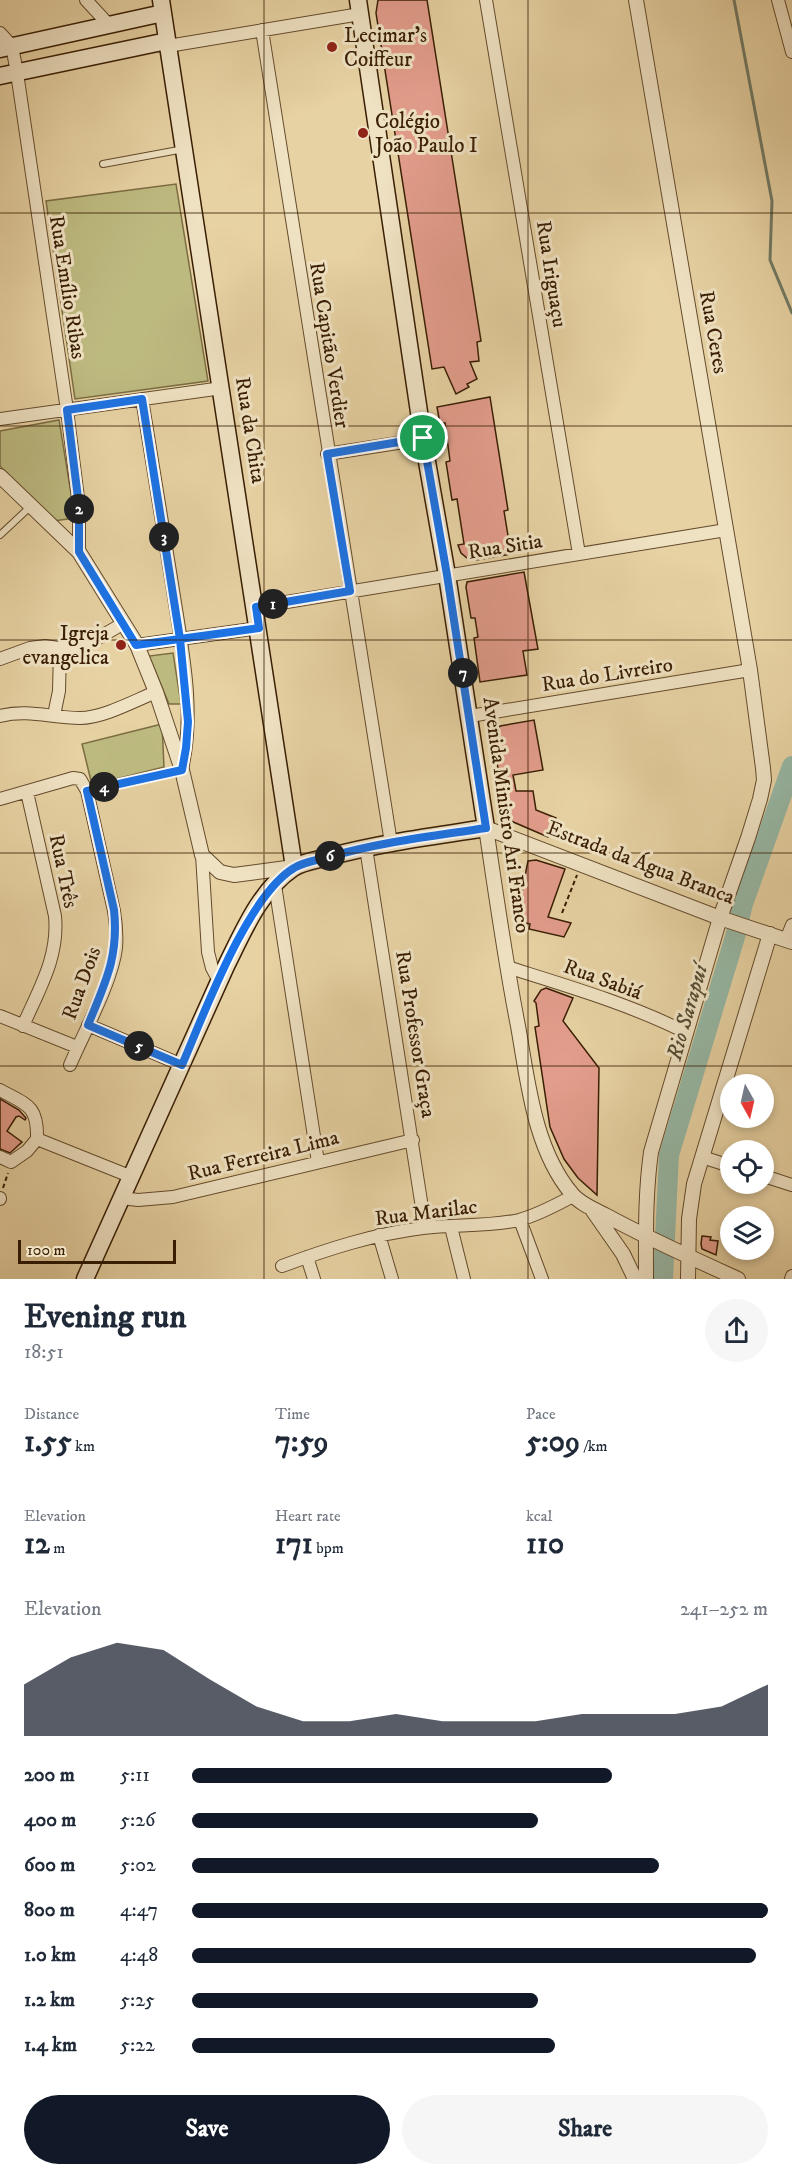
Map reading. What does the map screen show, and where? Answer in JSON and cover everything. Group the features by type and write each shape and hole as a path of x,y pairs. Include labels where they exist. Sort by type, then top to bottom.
{"main road":[{"path":"6,47 109,25 162,7"},
{"name":"Rua da Chita","path":"162,7 256,607 294,867"},
{"name":"Avenida Ministro Ari Franco","path":"359,7 423,438 470,716 486,828"},
{"path":"8,75 168,43"},
{"name":"Estrada da Água Branca","path":"85,1279 219,981 250,917 275,885 294,867 366,848 486,828"}],"street":[{"path":"86,0 109,25"},
{"name":"Rua Iriguaçu","path":"486,0 579,554"},
{"name":"Rua Ceres","path":"636,0 750,670 762,750 764,780 726,919 685,1032 651,1152 647,1178 649,1239 646,1279"},
{"path":"778,0 792,51"},
{"path":"168,43 261,30 359,7"},
{"name":"Rua Capitão Verdier","path":"261,30 391,843"},
{"path":"0,33 6,47"},
{"name":"Rua Emílio Ribas","path":"6,47 8,75 67,410 79,506 79,552"},
{"path":"0,419 222,388"},
{"path":"142,399 180,639 188,722 182,769"},
{"path":"327,454 423,438"},
{"path":"0,476 79,552 136,645 156,692 182,769 202,855 208,952 212,968 219,981"},
{"name":"Rua Sitia","path":"256,607 726,530"},
{"path":"0,659 30,648 45,646 72,650 81,648 124,623"},
{"path":"136,645 259,628"},
{"path":"54,715 59,691 60,649"},
{"name":"Rua do Livreiro","path":"470,716 750,670"},
{"path":"0,716 33,712 81,718 97,716 156,692"},
{"path":"0,799 74,778 82,781 87,791"},
{"name":"Rua Dois","path":"70,1065 109,974 117,930 87,791"},
{"name":"Rua Três","path":"23,1026 51,959 56,934 27,792"},
{"name":"Estrada da Água Branca","path":"486,828 789,941"},
{"name":"Avenida Ministro Ari Franco","path":"486,828 507,967 530,1092 539,1127 552,1162 573,1196 590,1207 649,1239 738,1279"},
{"name":"Rua Professor Graça","path":"366,848 425,1227"},
{"path":"202,855 220,872 234,875 294,867"},
{"path":"275,885 318,1161"},
{"path":"789,941 792,925"},
{"path":"688,1279 683,1254 694,1184 770,934"},
{"name":"Rua Sabiá","path":"507,967 593,995 685,1032"},
{"path":"0,1016 77,1047"},
{"path":"88,1025 182,1065"},
{"path":"0,1090 30,1107 38,1121 37,1140 27,1151 6,1159"},
{"path":"37,1140 132,1177"},
{"name":"Rua Ferreira Lima","path":"121,1198 138,1200 173,1197 413,1140"},
{"path":"702,1157 720,1163"},
{"path":"774,1179 792,1185"},
{"name":"Rua Marilac","path":"282,1266 379,1235 425,1227 451,1227 520,1220 573,1196"},
{"path":"590,1207 623,1254 635,1279"},
{"path":"520,1220 542,1279"},
{"path":"451,1227 464,1279"},
{"path":"379,1235 392,1279"},
{"path":"307,1257 314,1279"}],"lane":[{"path":"103,164 184,149"},
{"path":"0,535 32,505"}],"path":[{"path":"87,791 182,769"},
{"path":"562,913 582,864"},
{"path":"0,1199 6,1159"}],"shaded area":[{"path":"176,184 208,381 75,399 46,201"},
{"path":"59,420 75,518 53,521 0,466 0,431"},
{"path":"173,653 181,704 169,704 149,656"},
{"path":"162,724 164,767 92,785 82,744"}],"building":[{"path":"378,0 427,0 481,341 477,342 479,361 470,362 477,379 467,384 469,387 456,394 444,367 432,369 376,13"},
{"path":"490,397 508,510 504,511 511,554 476,560 467,558 461,553 458,545 464,544 457,499 452,500 446,462 450,461 445,423 440,424 437,407"},
{"path":"524,572 538,649 523,651 527,675 480,682 474,638 478,637 475,618 471,618 467,582"},
{"path":"534,720 543,770 513,775 516,791 533,791 536,810 556,818 548,837 511,821 502,813 498,802 499,776 493,733 500,726"},
{"path":"536,860 565,869 548,917 571,923 564,937 529,929 530,924 517,921 528,861"},
{"path":"546,988 573,998 563,1021 599,1068 597,1195 578,1178 564,1159 550,1127 535,1027 539,1026 534,1001 541,990"},
{"path":"0,1099 19,1110 26,1118 25,1120 19,1116 16,1117 7,1131 22,1142 10,1153 0,1149"},
{"path":"702,1236 718,1241 716,1255 702,1249"}],"waterway":[{"path":"734,0 772,201 770,260 792,313"},
{"name":"Rio Sarapuí","path":"663,1279 669,1155 743,904 792,766"}],"place":[{"name":"Lecimar's Coiffeur","path":"332,47"},
{"name":"Colégio João Paulo I","path":"363,133"},
{"name":"Igreja evangelica","path":"121,645"}],"route":[{"path":"423,438 327,454 350,591 256,607 259,628 180,639 136,645 79,552 79,506 67,410 142,399 180,639 188,722 182,770 87,791 117,930 109,974 88,1025 182,1065 250,917 275,885 294,867 366,848 486,828 470,716 423,438"}]}
